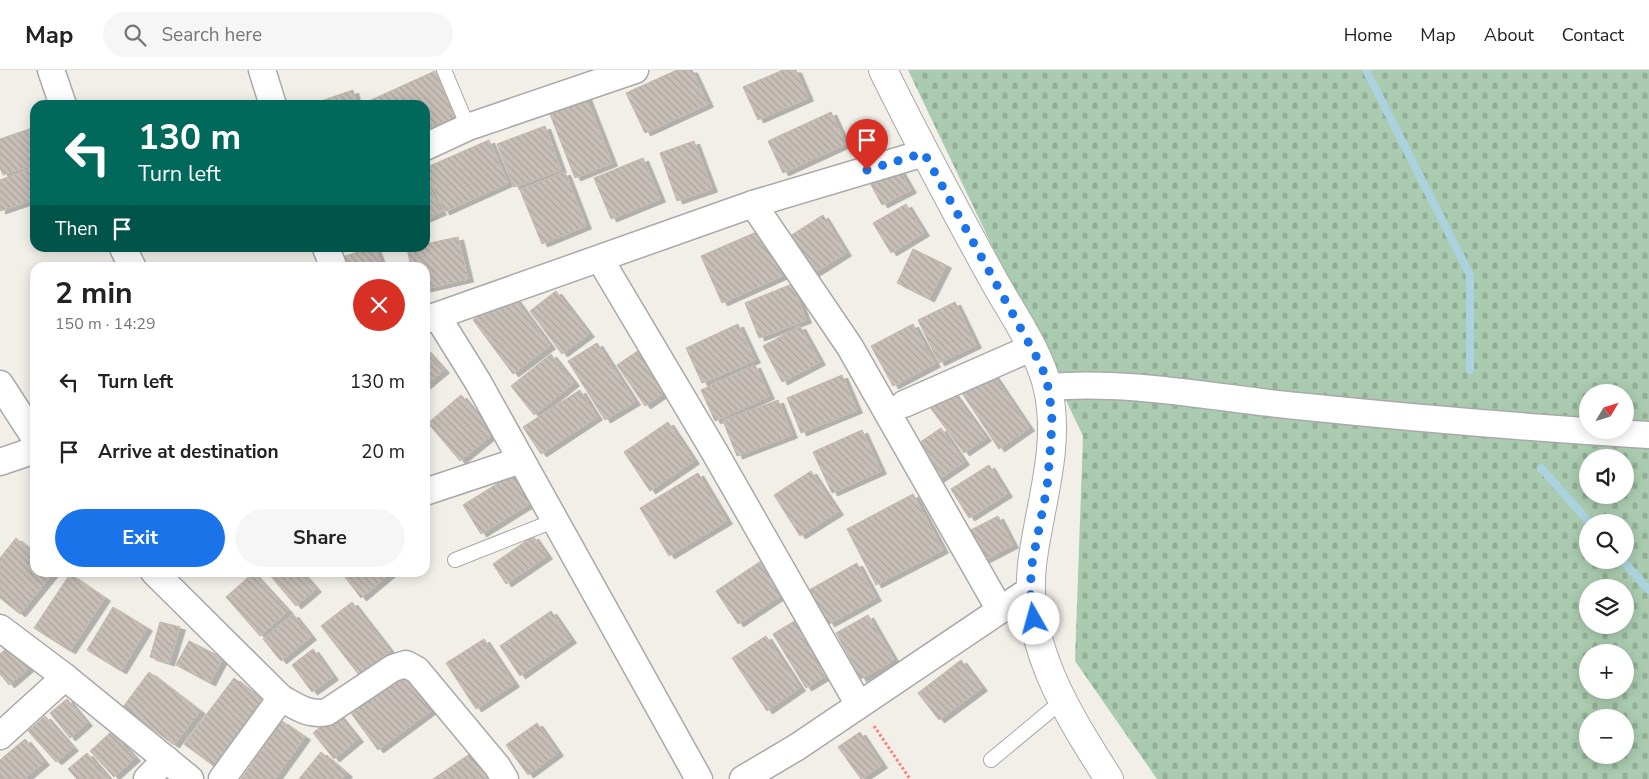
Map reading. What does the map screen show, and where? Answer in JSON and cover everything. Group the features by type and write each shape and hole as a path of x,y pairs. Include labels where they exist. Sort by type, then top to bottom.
{"street":[{"path":"50,70 61,100"},
{"path":"262,70 271,100"},
{"path":"430,145 468,127 635,70"},
{"path":"883,70 924,153 1042,367 1048,387 1052,414 1047,488 1032,564 1030,590 1034,619 1042,654 1062,701 1109,779"},
{"path":"699,779 478,382 431,318 753,204 924,153"},
{"path":"753,204 850,347 1000,610"},
{"path":"600,258 714,451 859,705"},
{"path":"904,404 1031,348"},
{"path":"0,384 30,430"},
{"path":"1048,387 1105,384 1326,409 1547,429 1649,434"},
{"path":"0,462 30,452"},
{"path":"430,490 521,460"},
{"path":"167,577 282,698 307,712 316,714 327,712 393,668 406,664 424,676 505,779"},
{"path":"743,779 797,747 1030,590"},
{"path":"0,628 65,676 190,779"},
{"path":"0,736 65,676"},
{"path":"222,779 282,698"},
{"path":"146,779 166,759"}],"lane":[{"path":"444,70 468,127"},
{"path":"455,560 556,520"},
{"path":"991,760 1062,701"}],"path":[{"path":"859,705 910,779"}],"green space":[{"path":"908,70 1649,70 1649,779 1157,779 1075,661 1083,436"}],"building":[{"path":"677,70 692,70 708,104 645,133 626,93"},
{"path":"783,70 796,70 808,98 758,120 743,87"},
{"path":"435,71 455,117 430,128 430,100 371,100"},
{"path":"353,90 356,100 324,100"},
{"path":"585,94 612,163 575,178 548,109"},
{"path":"831,112 846,144 783,173 768,141"},
{"path":"545,126 561,170 514,187 497,144"},
{"path":"30,129 30,166 3,175 0,168 0,139"},
{"path":"489,140 508,183 444,212 430,180 430,166"},
{"path":"694,141 712,189 677,201 660,153"},
{"path":"643,158 660,199 611,219 594,178"},
{"path":"897,166 911,190 882,205 869,181"},
{"path":"30,169 30,201 0,211 0,180"},
{"path":"565,172 586,226 542,244 520,190"},
{"path":"430,189 441,212 430,217"},
{"path":"906,204 924,233 891,253 873,223"},
{"path":"823,215 846,253 813,274 790,236"},
{"path":"761,230 782,276 722,303 701,256"},
{"path":"458,237 468,279 430,288 430,262 410,262 408,252 430,252 430,243"},
{"path":"913,249 946,265 929,299 897,283"},
{"path":"358,252 377,252 381,262 341,262 340,258"},
{"path":"792,284 806,320 759,338 745,303"},
{"path":"556,291 589,334 562,354 530,311"},
{"path":"510,292 550,346 513,374 473,320"},
{"path":"955,302 976,345 939,363 918,320"},
{"path":"738,324 755,360 702,383 686,348"},
{"path":"913,324 935,364 893,386 871,346"},
{"path":"800,326 820,362 782,382 763,346"},
{"path":"597,343 635,402 605,420 568,361"},
{"path":"642,348 670,389 645,406 617,365"},
{"path":"551,354 574,383 534,415 511,386"},
{"path":"430,355 444,370 430,382"},
{"path":"755,365 769,396 715,421 701,390"},
{"path":"990,370 1029,428 999,449 960,390"},
{"path":"842,375 857,410 801,433 787,398"},
{"path":"580,390 597,417 541,454 523,427"},
{"path":"951,390 986,438 964,453 929,406"},
{"path":"461,395 493,434 460,461 430,425 430,421"},
{"path":"778,400 792,435 737,456 723,421"},
{"path":"668,422 694,461 650,491 624,452"},
{"path":"941,428 964,462 936,481 913,447"},
{"path":"862,430 881,471 832,493 813,452"},
{"path":"989,465 1007,494 969,518 951,489"},
{"path":"811,471 838,512 800,536 774,495"},
{"path":"516,472 534,501 481,534 463,505"},
{"path":"698,473 727,521 669,556 640,508"},
{"path":"913,494 943,550 876,585 847,529"},
{"path":"998,516 1013,545 984,560 969,531"},
{"path":"533,536 547,556 506,584 493,564"},
{"path":"16,538 30,550 30,577 50,577 20,614 0,598 0,558"},
{"path":"764,559 786,592 738,624 716,591"},
{"path":"857,563 876,598 829,624 809,590"},
{"path":"68,577 74,577 105,598 70,651 34,628"},
{"path":"248,577 257,577 288,611 260,636 226,597"},
{"path":"271,577 305,577 316,589 296,606"},
{"path":"345,577 386,577 361,598"},
{"path":"352,602 390,651 359,675 321,626"},
{"path":"113,607 147,628 121,671 87,650"},
{"path":"551,611 571,640 520,676 500,646"},
{"path":"293,614 311,637 281,661 263,639"},
{"path":"868,615 894,660 861,679 836,633"},
{"path":"803,616 836,670 806,688 773,634"},
{"path":"160,622 180,627 169,663 150,657"},
{"path":"766,636 800,688 767,711 732,658"},
{"path":"484,639 514,684 476,709 446,663"},
{"path":"189,641 223,658 210,683 176,665"},
{"path":"11,644 30,667 9,685 0,674 0,654"},
{"path":"313,649 333,677 312,692 292,665"},
{"path":"961,660 982,688 939,720 918,693"},
{"path":"403,670 432,710 378,750 348,709"},
{"path":"149,672 200,711 174,745 123,707"},
{"path":"234,678 268,704 219,770 184,744"},
{"path":"67,699 87,723 70,738 50,713"},
{"path":"337,713 358,739 334,759 313,733"},
{"path":"45,716 73,748 56,762 28,731"},
{"path":"282,721 305,737 275,779 241,779"},
{"path":"537,723 558,753 528,775 506,745"},
{"path":"111,732 135,758 114,777 90,751"},
{"path":"860,732 882,765 861,779 838,747"},
{"path":"25,739 44,762 24,779 0,779 0,760"},
{"path":"477,749 498,779 433,779"},
{"path":"321,752 347,774 342,779 299,779"},
{"path":"87,753 109,779 77,779 68,769"}],"waterway":[{"path":"1366,70 1470,275 1470,370"},
{"path":"1541,468 1582,514"},
{"path":"1630,569 1649,590"}],"route":[{"path":"867,170 924,153 1042,367 1048,387 1052,414 1047,488 1032,564 1030,590 1034,619"}]}
